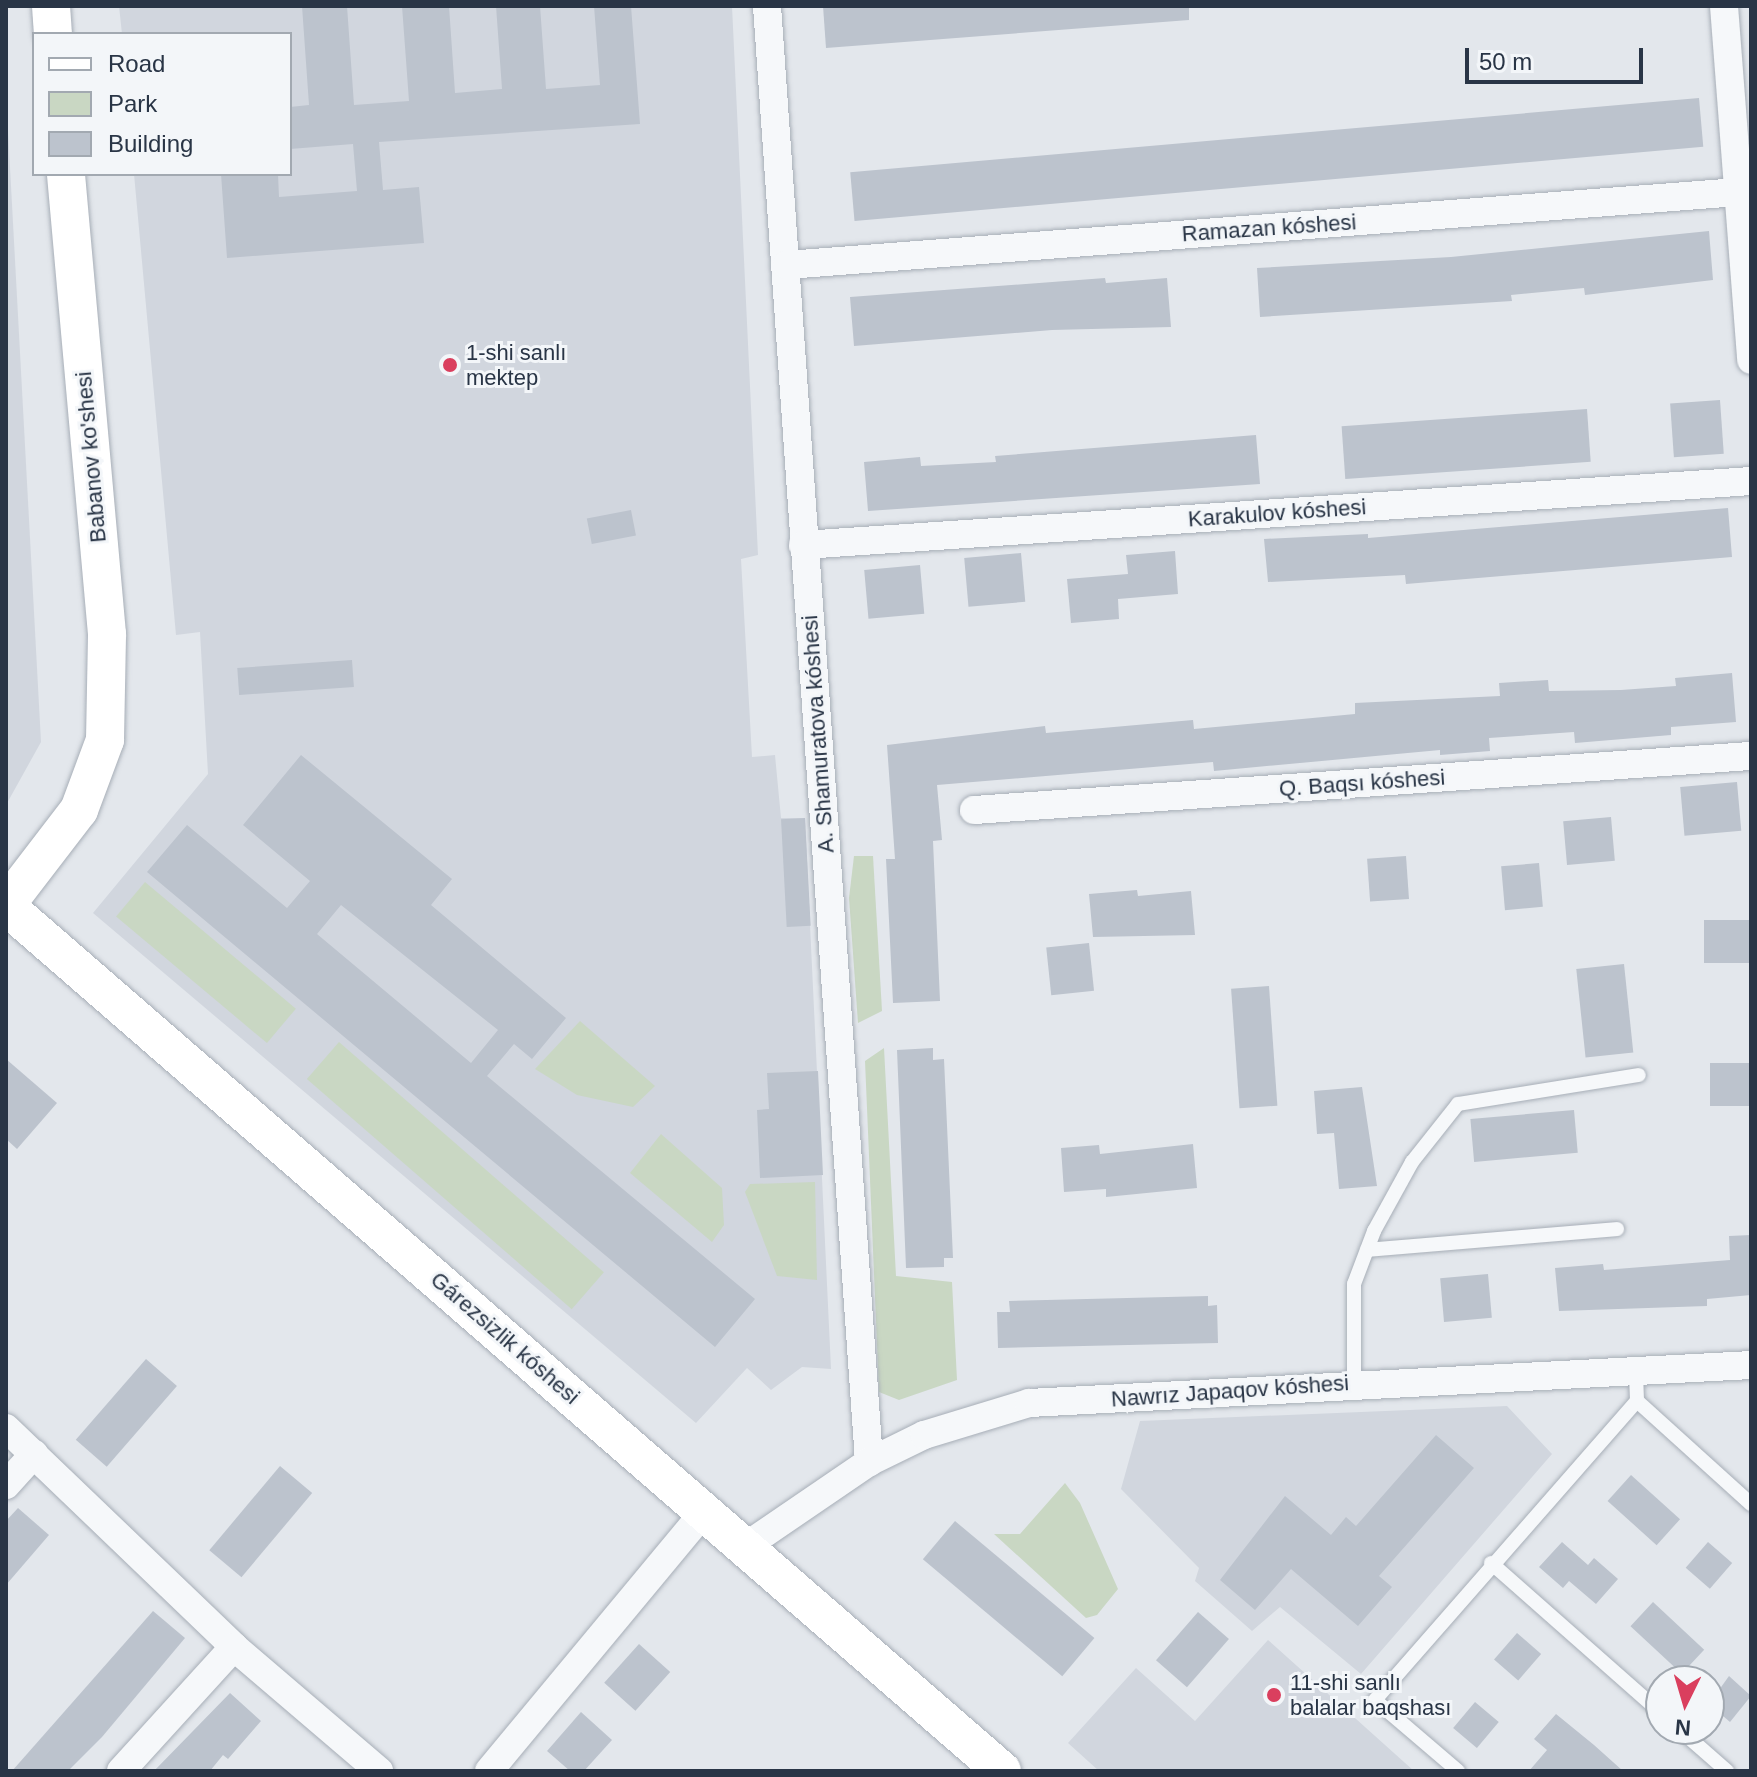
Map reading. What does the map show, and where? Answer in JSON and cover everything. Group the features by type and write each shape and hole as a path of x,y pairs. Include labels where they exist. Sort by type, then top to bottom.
{"street":[{"path":"51,6 53,32"},
{"name":"A. Shamuratova kóshesi","path":"767,6 869,1462"},
{"path":"1724,6 1743,192 1751,360"},
{"name":"Babanov ko'shesi","path":"6,906 79,810 105,740 107,634 66,176"},
{"name":"Ramazan kóshesi","path":"787,265 1743,192"},
{"name":"Karakulov kóshesi","path":"803,545 1751,481"},
{"name":"Q. Baqsı kóshesi","path":"974,810 1751,756"},
{"name":"Gárezsizlik kóshesi","path":"6,906 1002,1771"},
{"name":"Nawrız Japaqov kóshesi","path":"746,1546 869,1462 924,1435 1029,1403 1354,1383 1751,1365"},
{"path":"6,1428 234,1647 379,1771"},
{"path":"6,1485 34,1454"},
{"path":"489,1771 705,1511"},
{"path":"121,1771 234,1647"}],"lane":[{"path":"1354,1383 1354,1284 1367,1250 1412,1162 1458,1104 1639,1075"},
{"path":"1367,1250 1617,1229"},
{"path":"1458,1771 1375,1700 1491,1563 1637,1401 1636,1370"},
{"path":"1637,1401 1751,1504"},
{"path":"1491,1563 1645,1699"},
{"path":"1697,1745 1727,1771"}],"shaded area":[{"path":"119,6 732,6 758,555 741,559 752,757 775,755 781,818 805,818 831,1369 802,1367 771,1390 747,1368 696,1423 93,913 208,774 200,632 176,635 134,176 292,176 292,32 122,32"},
{"path":"6,93 41,742 6,805"},
{"path":"1507,1406 1552,1454 1361,1674 1280,1607 1252,1631 1195,1581 1199,1568 1121,1489 1140,1421"},
{"name":"11-shi sanlı balalar baqshası","path":"1268,1640 1414,1771 1099,1771 1068,1743 1136,1668 1195,1721"}],"green space":[{"path":"854,856 873,856 882,1011 858,1023 849,898"},
{"path":"145,882 296,1009 267,1043 116,916"},
{"path":"580,1021 655,1086 633,1107 577,1095 535,1069"},
{"path":"339,1042 604,1272 572,1309 307,1079"},
{"path":"884,1048 896,1276 952,1282 957,1380 899,1400 879,1392 865,1061"},
{"path":"661,1134 722,1188 724,1225 712,1242 630,1173"},
{"path":"815,1182 817,1280 777,1276 745,1192 750,1184"},
{"path":"1065,1483 1080,1503 1118,1589 1097,1615 1086,1618 994,1534 1020,1534"}],"building":[{"path":"302,6 347,6 354,105 409,101 402,6 449,6 455,93 502,89 496,6 540,6 546,89 600,85 594,6 631,6 640,124 379,142 383,190 419,187 424,243 227,258 221,176 278,176 279,197 357,191 353,144 292,149 292,107 309,105"},
{"path":"823,6 1189,6 1189,20 826,48"},
{"path":"1699,98 1703,147 855,221 850,172"},
{"path":"1709,231 1713,280 1585,295 1584,288 1511,295 1512,301 1260,317 1257,268 1451,257"},
{"path":"1105,278 1106,283 1167,278 1171,327 1052,330 854,346 850,297"},
{"path":"1720,400 1724,454 1674,457 1670,403"},
{"path":"1587,409 1591,462 1345,479 1342,426"},
{"path":"1256,435 1260,484 868,511 864,462 920,457 921,466 996,462 995,456"},
{"path":"1728,508 1732,557 1406,584 1405,575 1268,582 1264,539 1368,534 1368,538"},
{"path":"631,510 636,536 592,544 587,519"},
{"path":"1175,551 1178,594 1118,599 1119,619 1071,623 1067,579 1128,574 1126,555"},
{"path":"1021,553 1025,602 968,607 964,558"},
{"path":"920,565 924,614 868,619 864,570"},
{"path":"352,660 354,687 239,695 237,668"},
{"path":"1732,673 1736,722 1671,727 1671,735 1575,743 1574,732 1489,738 1490,751 1440,755 1440,750 1214,771 1213,762 937,785 942,840 933,841 940,1001 893,1003 886,859 895,859 887,745 1045,726 1046,733 1193,720 1194,729 1355,714 1355,703 1500,696 1499,683 1548,680 1549,691 1621,690 1676,686 1675,678"},
{"path":"301,755 452,879 431,905 566,1018 532,1059 514,1044 487,1076 755,1299 715,1347 147,872 187,825 287,908 310,881 243,825","holes":["341,905 498,1030 471,1063 317,934"]},
{"path":"1737,782 1741,831 1684,836 1680,787"},
{"path":"1611,817 1615,861 1567,865 1563,821"},
{"path":"805,818 811,926 787,927 781,819"},
{"path":"1406,856 1409,899 1370,902 1367,859"},
{"path":"1539,863 1543,907 1505,910 1501,866"},
{"path":"1137,890 1138,896 1191,891 1195,935 1093,937 1089,894"},
{"path":"1704,920 1751,920 1751,963 1704,963"},
{"path":"1089,943 1094,991 1051,995 1046,947"},
{"path":"1624,964 1633,1053 1586,1058 1576,969"},
{"path":"1269,986 1277,1106 1239,1108 1231,989"},
{"path":"933,1048 933,1060 944,1059 953,1258 944,1258 944,1267 906,1268 897,1050"},
{"path":"6,1059 57,1103 17,1149 6,1139"},
{"path":"1710,1063 1751,1063 1751,1106 1710,1106"},
{"path":"818,1071 823,1175 760,1178 757,1110 769,1109 767,1073"},
{"path":"1362,1087 1377,1186 1339,1189 1334,1133 1317,1134 1314,1091"},
{"path":"1574,1110 1578,1153 1474,1162 1470,1119"},
{"path":"1193,1144 1197,1188 1106,1197 1106,1189 1064,1192 1061,1148 1099,1145 1100,1154"},
{"path":"1751,1235 1751,1295 1707,1299 1707,1306 1559,1311 1555,1268 1603,1264 1604,1270 1730,1260 1729,1236"},
{"path":"1488,1274 1492,1318 1444,1322 1440,1278"},
{"path":"1208,1296 1208,1306 1217,1305 1218,1343 998,1348 997,1312 1010,1312 1009,1301"},
{"path":"146,1359 177,1386 107,1467 76,1440"},
{"path":"1436,1435 1474,1468 1379,1576 1392,1587 1358,1626 1291,1569 1255,1610 1220,1580 1285,1496 1331,1535 1346,1517 1356,1526"},
{"path":"280,1466 312,1493 241,1577 209,1550"},
{"path":"1631,1475 1680,1519 1657,1545 1608,1501"},
{"path":"18,1508 49,1535 6,1585 6,1521"},
{"path":"955,1521 1094,1638 1062,1676 923,1559"},
{"path":"1562,1542 1588,1565 1594,1558 1618,1579 1596,1604 1569,1581 1563,1588 1539,1567"},
{"path":"1708,1542 1732,1563 1710,1589 1686,1568"},
{"path":"1653,1602 1704,1650 1690,1665 1672,1665 1630,1626"},
{"path":"153,1611 185,1638 102,1737 68,1771 12,1771"},
{"path":"1198,1612 1229,1639 1187,1687 1156,1660"},
{"path":"1517,1633 1541,1654 1518,1680 1494,1659"},
{"path":"639,1644 670,1672 635,1711 604,1683"},
{"path":"1729,1676 1751,1696 1730,1722 1725,1718 1725,1682"},
{"path":"230,1693 261,1721 228,1759 223,1755 210,1771 154,1771"},
{"path":"1475,1702 1499,1722 1477,1748 1453,1728"},
{"path":"581,1712 612,1740 584,1771 570,1771 547,1751"},
{"path":"1556,1714 1623,1771 1529,1771 1547,1750 1534,1739"}],"place":[{"name":"1-shi sanlı mektep","path":"450,365"},
{"name":"11-shi sanlı balalar baqshası","path":"1274,1695"}]}
